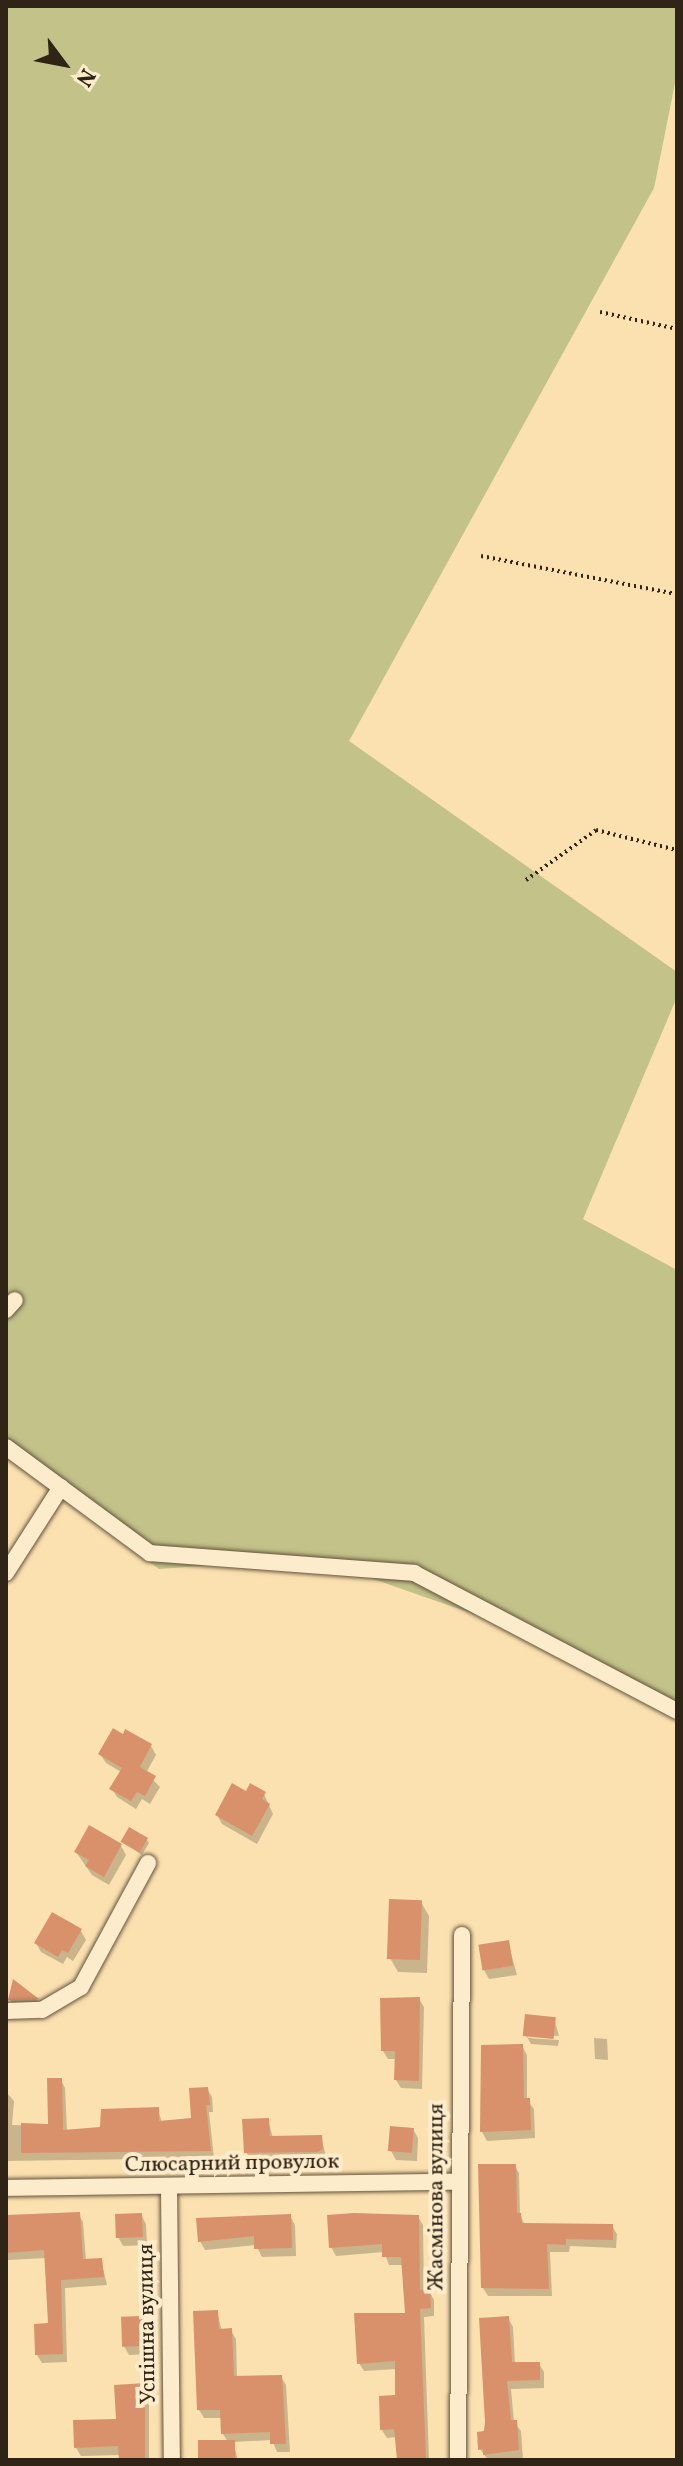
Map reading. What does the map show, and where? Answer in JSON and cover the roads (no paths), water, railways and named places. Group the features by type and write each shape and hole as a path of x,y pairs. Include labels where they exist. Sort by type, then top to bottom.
{"street":[{"path":"6,1447 150,1553 414,1573 677,1711"},
{"path":"6,1573 61,1487"},
{"path":"6,2011 42,2010 81,1987 148,1863"},
{"name":"Жасмінова вулиця","path":"458,2460 462,1935"},
{"name":"Слюсарний провулок","path":"6,2188 459,2182"},
{"name":"Успішна вулиця","path":"169,2188 172,2460"}]}
